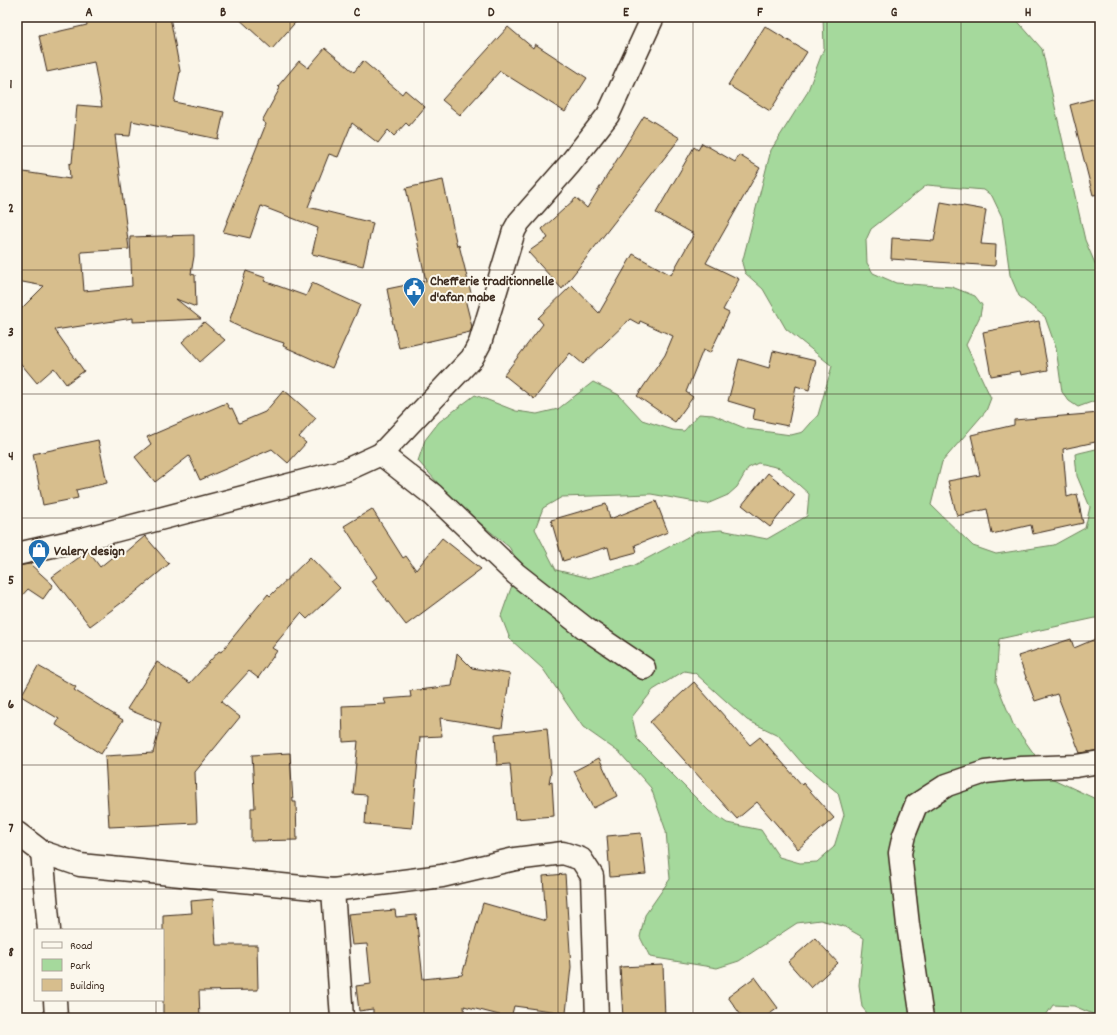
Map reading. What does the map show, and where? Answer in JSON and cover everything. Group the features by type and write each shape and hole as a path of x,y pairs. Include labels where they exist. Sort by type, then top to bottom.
{"street":[{"path":"17,554 83,539 346,470 380,454 472,358 480,343 514,231 519,222 569,165 608,114 653,17"},
{"path":"380,454 433,495 516,574 584,628 644,668"},
{"path":"922,1018 908,925 900,853 904,835 916,805 947,785 985,772 1021,768 1076,766 1100,762"},
{"path":"17,833 42,852 80,865 333,890 442,876 523,858 563,853 581,859 592,876 597,1018"},
{"path":"42,852 49,929"},
{"path":"333,890 342,1018"},
{"path":"55,1001 56,1018"}],"green space":[{"path":"823,17 1014,17 1042,49 1085,240 1100,275 1100,399 1078,407 1069,401 1062,392 1056,348 1045,317 1019,296 1010,275 1002,217 992,196 984,190 927,185 871,229 866,240 867,263 873,273 896,283 952,287 975,296 982,305 980,316 966,345 991,398 986,411 942,462 931,505 973,546 996,554 1054,545 1085,528 1090,507 1077,476 1075,454 1100,448 1100,617 999,639 996,682 1013,724 1051,778 1100,801 1100,822 1096,847 1100,879 1100,1017 1074,1006 1053,1005 1044,1018 871,1018 862,1007 859,985 864,938 843,926 820,920 797,923 739,961 717,968 650,957 640,937 645,915 670,879 666,831 651,788 620,753 583,727 543,669 510,639 501,616 516,574 521,566 509,547 457,504 418,461 425,440 439,422 475,395 516,411 537,414 558,409 593,382 619,395 642,420 673,430 684,431 699,414 713,415 747,429 791,435 803,432 818,415 832,366 786,329 763,289 745,273 742,263 771,150 807,93 824,48","holes":["758,463 780,468 809,494 807,516 767,539 721,530 697,532 633,566 589,578 556,570 535,529 543,508 562,497 651,494 707,504 728,495 737,487 748,468","684,671 695,673 747,720 778,735 802,763 838,793 844,815 834,847 817,862 800,863 779,857 761,830 727,823 709,811 637,739 632,717 653,690"]}],"building":[{"path":"101,17 170,17 180,71 174,102 224,112 218,139 132,121 130,136 115,135 129,249 81,252 84,291 132,286 130,237 194,235 194,256 191,274 195,275 196,307 176,299 201,319 133,322 133,318 55,330 84,371 66,384 54,368 37,383 17,359 17,313 44,286 17,281 17,171 70,179 69,164 72,163 77,105 102,107 94,62 47,72 39,36 87,25 86,20"},
{"path":"237,17 300,17 272,49"},
{"path":"765,26 807,52 770,111 728,85"},
{"path":"508,27 533,48 535,44 587,78 565,112 500,71 460,115 442,100"},
{"path":"325,48 354,72 363,61 402,94 405,90 425,107 409,126 406,123 394,136 388,130 378,143 352,123 338,157 329,154 308,207 373,223 363,266 312,254 318,228 261,206 250,238 223,232 266,124 262,121 280,88 278,86 299,61 308,68"},
{"path":"1100,97 1100,194 1093,195 1070,105"},
{"path":"644,116 680,138 562,289 528,252 548,238 542,229 576,198 587,208"},
{"path":"702,143 735,162 739,155 760,168 706,263 739,279 723,310 729,313 710,353 703,350 686,392 693,397 675,422 637,396 665,355 673,336 640,321 639,324 630,319 583,364 570,353 534,399 504,375 543,324 538,318 572,285 599,313 633,254 671,275 694,234 656,213 694,147 698,150"},
{"path":"443,180 457,246 459,245 472,297 465,299 472,327 470,332 399,348 392,320 387,289 426,281 406,188"},
{"path":"941,202 986,210 981,244 996,245 995,266 891,259 892,238 934,241"},
{"path":"246,271 266,278 264,281 306,296 312,283 360,305 332,368 283,346 284,343 253,333 229,322"},
{"path":"1039,321 1048,370 1021,375 1020,371 991,376 983,332"},
{"path":"204,322 225,340 200,362 182,342"},
{"path":"773,351 816,361 809,390 796,386 788,426 753,419 755,409 728,401 739,359 769,368"},
{"path":"284,390 316,418 299,437 306,443 288,463 272,449 200,480 189,456 155,482 135,457 151,444 147,437 226,403 230,409 232,408 239,423 265,412"},
{"path":"1100,413 1100,441 1063,449 1067,497 1077,494 1083,523 1033,534 1031,525 992,534 987,509 957,516 948,481 980,475 971,435 1014,425 1014,420"},
{"path":"98,440 107,483 76,490 78,498 43,505 33,454"},
{"path":"768,473 795,495 770,527 742,505"},
{"path":"656,501 668,532 635,545 637,552 611,559 608,547 563,561 551,520 606,504 610,519"},
{"path":"372,509 403,558 406,556 416,570 442,538 481,569 406,625 372,581 377,577 344,526"},
{"path":"145,536 169,564 132,595 90,626 52,577 88,551 100,567 121,550 124,554"},
{"path":"310,557 340,588 307,619 301,613 272,648 277,651 258,678 249,671 221,702 240,717 195,772 197,823 109,827 105,756 153,753 161,723 127,709 157,662 190,683 219,651 221,652 268,594 270,596"},
{"path":"30,564 53,585 43,599 28,589 17,601 17,566"},
{"path":"1100,637 1100,750 1080,753 1057,694 1035,701 1018,656 1071,639 1074,648"},
{"path":"457,653 472,668 510,674 502,728 440,718 442,736 420,737 412,828 365,824 367,795 353,794 358,741 343,742 342,706 386,704 384,699 411,697 410,691 452,686"},
{"path":"38,666 76,687 74,690 123,720 101,754 56,725 59,719 21,696"},
{"path":"694,682 750,745 760,737 802,785 803,783 834,818 798,849 757,802 737,819 650,722"},
{"path":"547,728 551,772 549,783 552,782 554,816 515,819 510,764 497,765 495,734"},
{"path":"290,753 293,802 296,802 297,840 251,841 251,808 255,808 252,755"},
{"path":"599,758 617,796 593,808 574,771"},
{"path":"641,833 646,874 610,877 607,836"},
{"path":"565,874 571,967 566,1013 514,1006 511,1018 464,1006 465,1018 373,1018 373,1009 359,1011 356,986 371,984 367,944 352,945 348,914 395,910 396,917 416,915 423,979 462,975 483,903 546,921 543,876"},
{"path":"213,899 216,945 257,945 258,990 199,991 200,1018 163,1018 163,915 192,913 191,901"},
{"path":"815,938 838,963 811,988 788,962"},
{"path":"663,965 665,1018 623,1018 620,967"},
{"path":"755,977 778,1008 764,1018 743,1018 728,997"}],"place":[{"name":"Chefferie traditionnelle d'afan mabe","path":"414,308"},
{"name":"Valery design","path":"39,570"}]}
